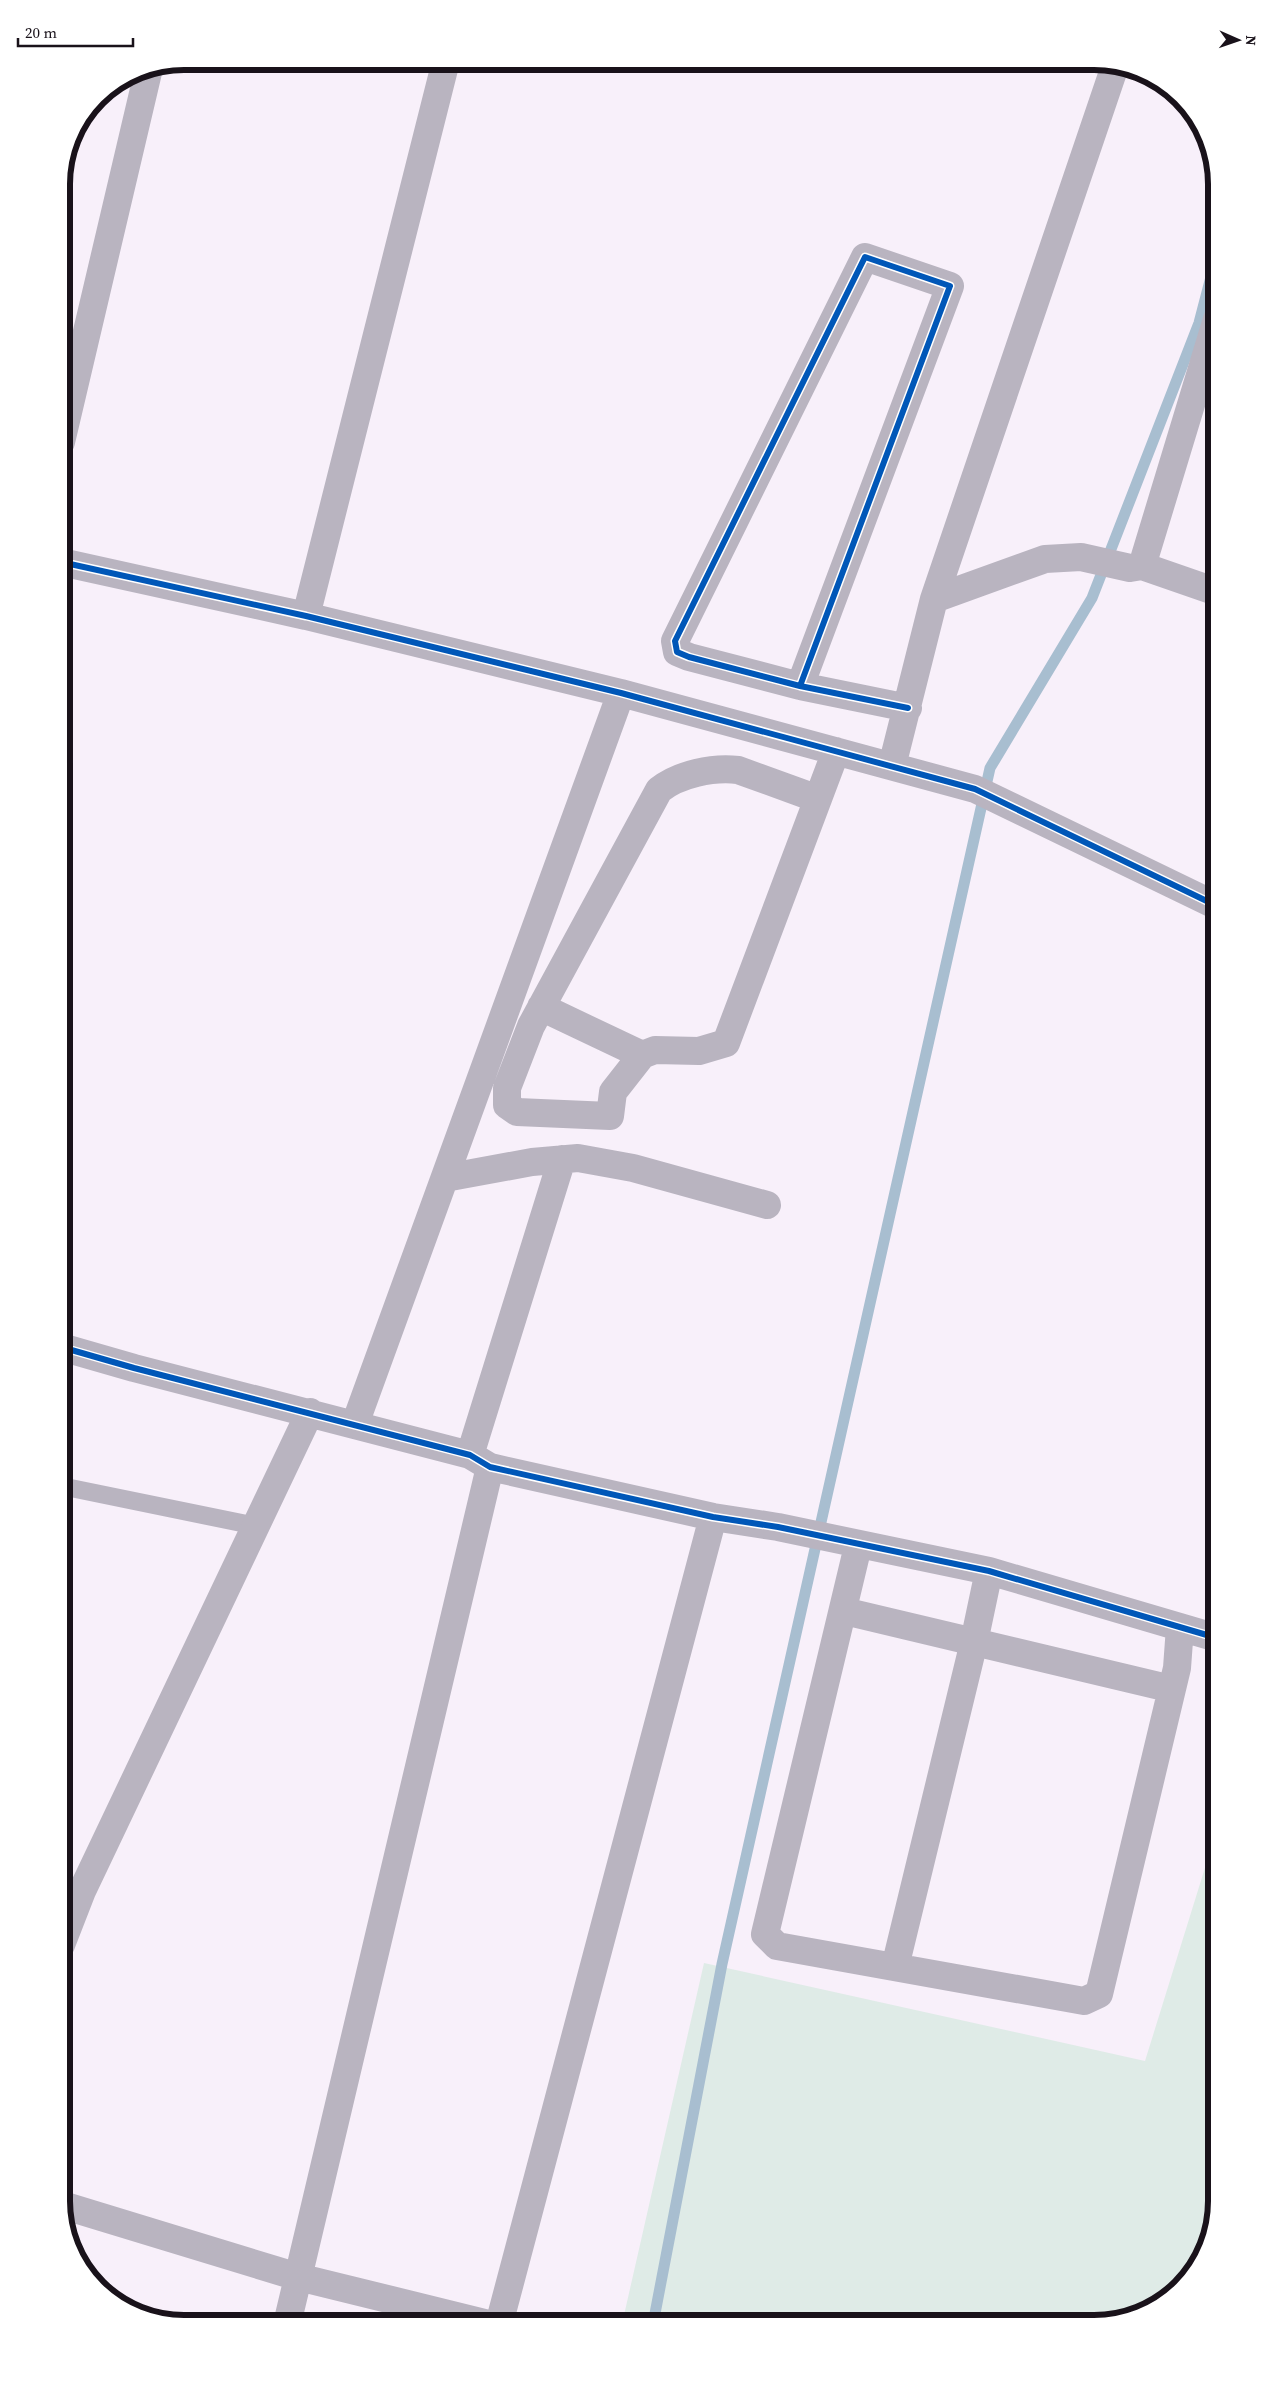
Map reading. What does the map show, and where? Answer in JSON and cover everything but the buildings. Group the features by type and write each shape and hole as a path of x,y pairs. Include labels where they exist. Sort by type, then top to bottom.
{"street":[{"path":"306,616 444,70"},
{"path":"892,766 934,599 1113,72"},
{"path":"70,408 147,76"},
{"path":"800,686 950,286 865,257 675,641 677,652 689,657 800,686 908,708"},
{"path":"1136,567 1208,346"},
{"path":"934,599 1045,558 1081,557 1136,567 1208,589"},
{"path":"70,564 306,616 620,692 975,789 1208,902"},
{"path":"355,1424 620,692"},
{"path":"818,799 738,770 726,769 699,773 667,783 659,790 536,1016 507,1088 507,1105 517,1112 610,1116 613,1092 642,1055 655,1050 699,1051 726,1043 818,799 836,751"},
{"path":"504,1015 536,1016 642,1055"},
{"path":"445,1178 532,1162 578,1158 633,1168 767,1205"},
{"path":"289,2315 480,1460 562,1159"},
{"path":"70,1350 134,1368 355,1424 480,1460 714,1517 778,1527 989,1572 1208,1635"},
{"path":"70,1922 82,1891 310,1412"},
{"path":"501,2315 714,1517"},
{"path":"853,1544 844,1611 765,1934 777,1946 1084,2001 1099,1994 1177,1668 1180,1627"},
{"path":"895,1967 974,1642 989,1572"},
{"path":"844,1611 1172,1688"},
{"path":"70,2208 298,2277 452,2315"}],"lane":[{"path":"70,1488 256,1526"}],"shaded area":[{"path":"1208,1858 1207,2216 1202,2238 1189,2264 1169,2287 1151,2300 1124,2311 1102,2315 624,2315 704,1963 1145,2061"}],"waterway":[{"path":"655,2315 722,1964 990,768 1092,598 1199,323 1208,288"}],"cycle path":[{"path":"800,686 689,657 677,652 675,641 865,257 950,286 800,686 908,708"},
{"path":"70,564 306,616 621,693 975,789 1208,902"},
{"path":"70,1350 470,1455 490,1467 713,1517 778,1527 989,1571 1208,1635"}]}
